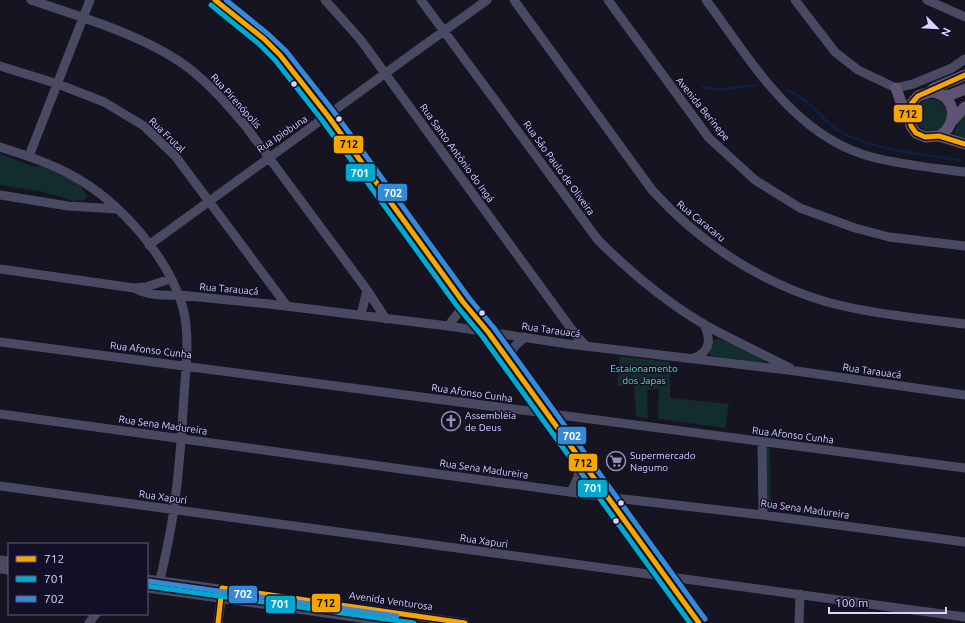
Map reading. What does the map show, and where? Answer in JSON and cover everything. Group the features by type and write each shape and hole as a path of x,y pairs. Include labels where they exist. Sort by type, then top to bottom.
{"main road":[{"path":"909,122 909,109 913,100 922,94 930,92 934,88 965,74"},
{"path":"896,88 903,105 905,116 914,130 921,136 929,138 939,136 948,129 952,121 965,107"},
{"path":"930,92 943,96 965,89"},
{"path":"943,96 953,109 952,121"},
{"path":"939,136 965,144"}],"street":[{"name":"Rua Pirenópolis","path":"31,0 84,18 148,45 189,68 227,105 268,156 367,290 386,319"},
{"path":"29,156 90,0"},
{"path":"215,0 264,39 280,55 328,116 463,302 488,332 606,497 699,623"},
{"name":"Rua Santo Antônio do Ingá","path":"325,0 360,39 386,73 566,323 586,346"},
{"name":"Rua São Paulo de Oliveira","path":"421,0 445,30 598,240 624,265 654,290 704,324 796,371"},
{"name":"Rua Ipiobuna","path":"149,245 268,156 328,116 487,0"},
{"name":"Rua Caracaru","path":"514,0 652,190 674,214 722,252 758,273 826,301 888,314 965,324"},
{"name":"Avenida Berinepe","path":"608,0 709,138 733,162 761,184 800,208 855,228 889,237 965,246"},
{"path":"706,0 770,86 796,114 820,134 847,149 872,157 965,172"},
{"path":"795,0 835,52 858,70 896,88 913,84 952,68 965,59"},
{"path":"927,0 965,17"},
{"name":"Rua Frutal","path":"0,66 58,84 104,102 144,126 176,157 210,200 287,306"},
{"path":"0,147 29,156 73,176 96,191 117,209 149,245 179,295 186,326 186,365 181,439 174,510 159,585"},
{"path":"0,196 68,206 117,209"},
{"name":"Rua Tarauacá","path":"0,269 134,288 146,287 170,279"},
{"path":"269,304 270,283"},
{"name":"Rua Tarauacá","path":"134,288 141,292 164,296 179,295 361,315 568,344 796,371 965,395"},
{"path":"361,315 367,290"},
{"path":"448,326 459,312 463,302"},
{"name":"Rua Santo Antônio do Ingá","path":"566,323 569,333 568,344"},
{"path":"693,359 702,355 707,349 709,341 704,324"},
{"path":"509,361 512,350 525,338"},
{"name":"Rua Afonso Cunha","path":"0,342 186,365 548,415 965,468"},
{"name":"Rua Sena Madureira","path":"0,414 606,497 763,515 965,542"},
{"path":"762,442 763,515"},
{"path":"571,492 578,478 580,460"},
{"name":"Rua Xapuri","path":"0,486 965,617"},
{"name":"Avenida Venturosa","path":"148,580 159,585 465,623"},
{"name":"Avenida Venturosa","path":"148,588 159,585"},
{"path":"218,623 222,593"},
{"name":"Avenida Venturosa","path":"222,593 396,623"},
{"path":"800,594 800,623"},
{"path":"89,623 95,615"}],"green space":[{"path":"928,99 934,99 943,103 947,115 943,127 934,131 928,131 919,127 915,118 915,112 919,103"},
{"path":"965,113 965,139 954,133 958,123"},
{"path":"0,154 26,164 48,168 65,175 76,182 84,191 87,196 85,200 74,201 43,192 0,185"},
{"path":"718,338 763,357 764,361 762,363 711,356 709,352 713,341"},
{"name":"Estaionamento dos Japas","path":"620,356 670,362 670,398 729,404 725,428 658,419 659,389 647,390 648,419 636,416 634,385 617,386"},
{"path":"764,448 770,448 771,509 764,510"}],"waterway":[{"path":"703,87 717,90 757,85"},
{"path":"786,90 810,104 833,127 869,144 914,154 960,160"}],"transit line":[{"name":"712","path":"215,0 264,39 280,55 328,116 463,302 488,332 699,623"},
{"name":"702","path":"226,0 268,34 286,51 334,112 469,298 494,328 705,619"},
{"name":"701","path":"211,5 259,44 275,60 322,120 457,306 482,336 690,623"},
{"name":"712","path":"965,75 918,96 911,104 908,114 911,126 916,133 925,137 939,136 965,144"},
{"name":"702","path":"148,581 397,616"},
{"name":"701","path":"148,586 414,623"},
{"name":"712","path":"218,623 222,588 465,623"}],"place":[{"name":"Assembléia de Deus","path":"451,421"},
{"name":"Supermercado Nagumo","path":"616,461"}]}
